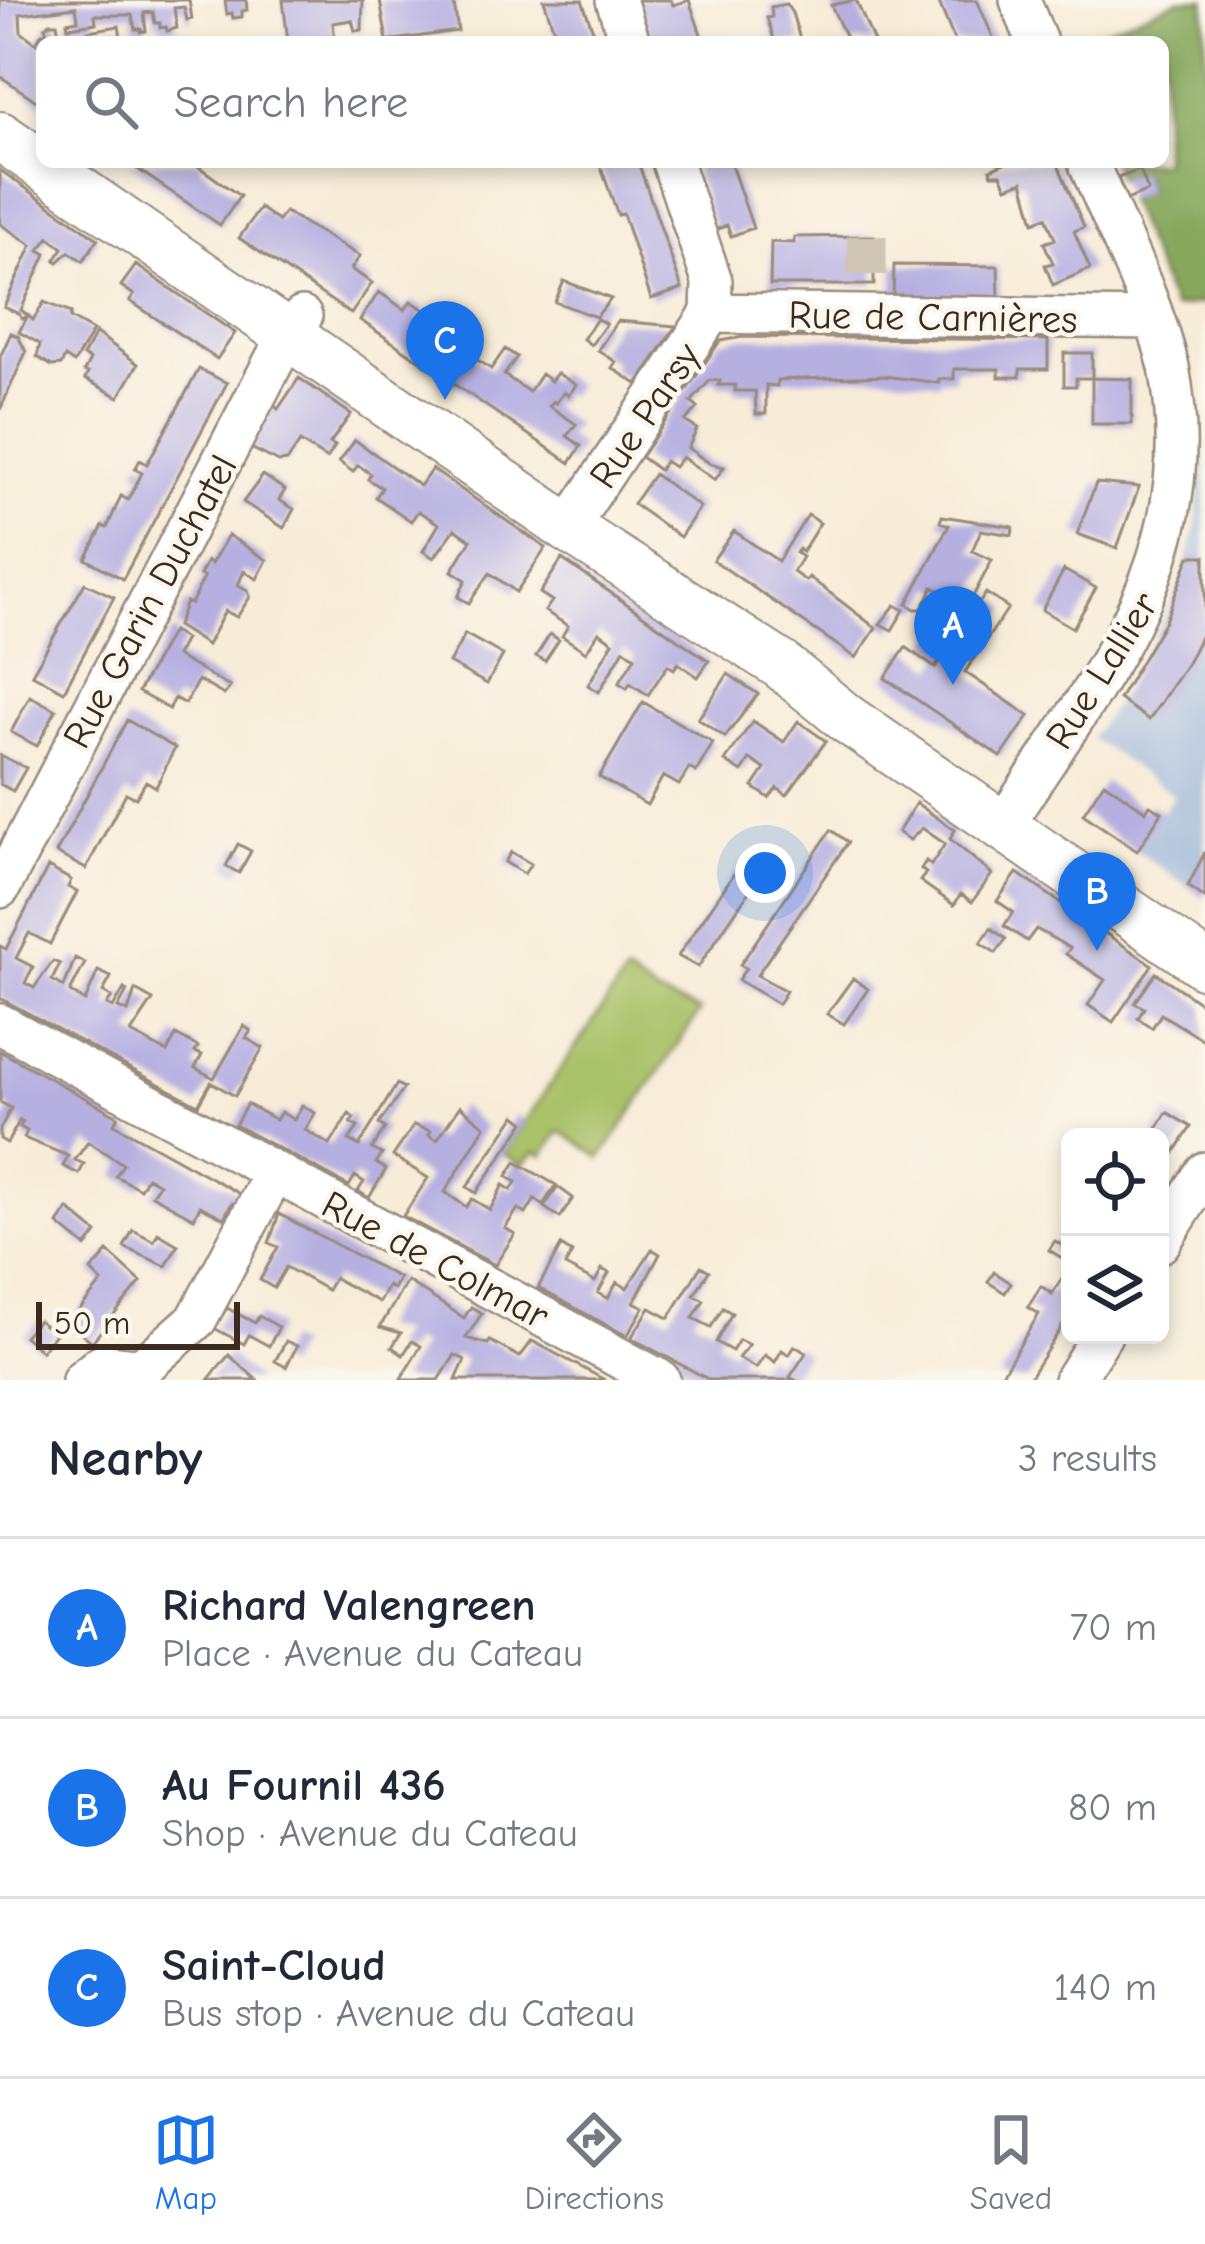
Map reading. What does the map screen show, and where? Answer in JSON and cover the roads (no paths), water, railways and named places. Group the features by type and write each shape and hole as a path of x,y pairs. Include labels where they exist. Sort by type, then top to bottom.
{"main road":[{"path":"0,116 36,141"},
{"path":"0,136 36,159"},
{"path":"50,168 296,326"},
{"path":"76,168 575,518 666,593 703,611 781,665 842,691 1205,964"},
{"path":"1009,817 1205,938"}],"street":[{"path":"616,0 629,36"},
{"path":"1019,0 1034,36"},
{"name":"Rue Parsy","path":"575,518 711,313 709,270 674,168"},
{"name":"Rue Lallier","path":"1009,817 1141,615 1175,515 1179,438 1169,367 1091,168"},
{"name":"Rue de Carnières","path":"711,313 866,300 1154,320"},
{"name":"Rue Garin Duchatel","path":"0,888 296,326"},
{"name":"Rue de Colmar","path":"0,1024 660,1380"},
{"name":"Rue de Colmar","path":"82,1380 102,1364 136,1368 146,1364 197,1319 275,1172"},
{"path":"1164,1236 1205,1172"},
{"path":"1074,1380 1096,1344"}],"tunnel":[{"path":"867,236 867,285"}],"place":[{"name":"Saint-Cloud","path":"445,400"},
{"name":"Richard Valengreen","path":"953,685"},
{"name":"Au Fournil 436","path":"1097,951"}]}
